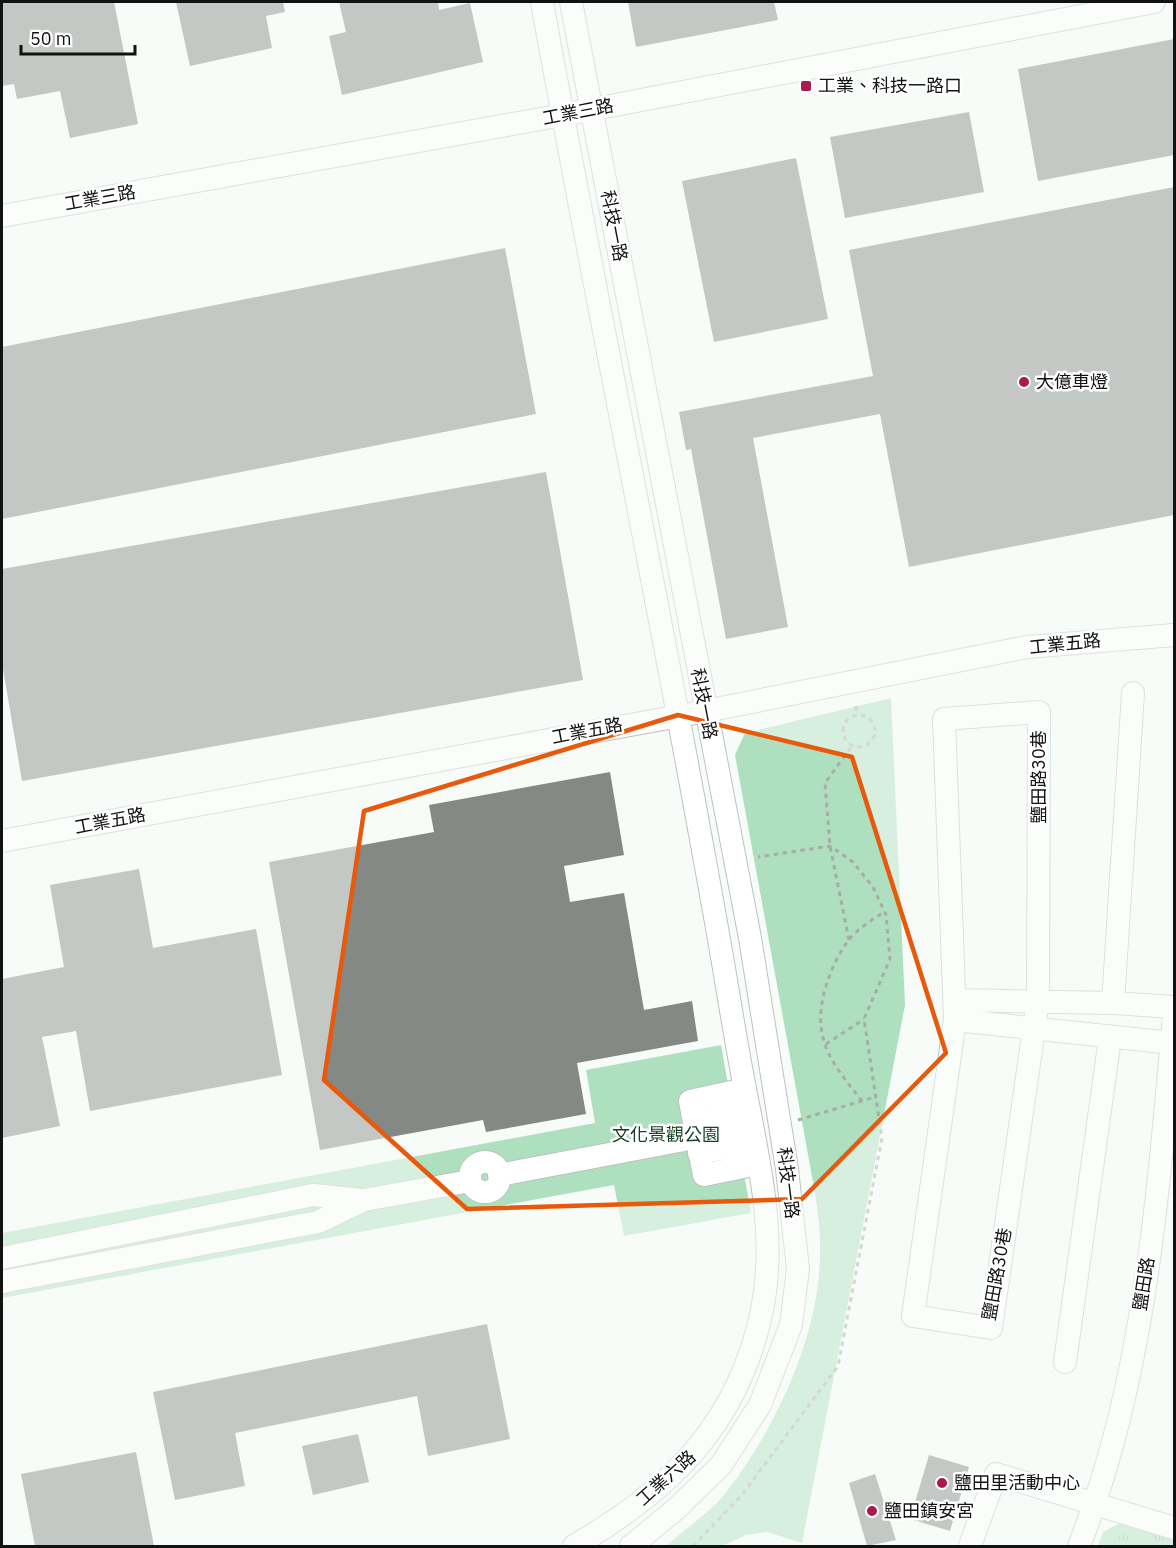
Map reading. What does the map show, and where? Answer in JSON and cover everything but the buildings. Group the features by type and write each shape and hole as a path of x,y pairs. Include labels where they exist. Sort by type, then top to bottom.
{"street":[{"name":"科技一路","path":"542,2 562,115 680,714 770,1255 762,1312 736,1389"},
{"name":"科技一路","path":"571,2 750,938 788,1169 798,1269 791,1325 760,1405"},
{"name":"工業三路","path":"2,216 562,115 1154,2"},
{"name":"工業五路","path":"2,841 705,711 1027,647 1174,635"},
{"path":"1113,1003 1132,693"},
{"name":"鹽田路30巷","path":"1039,712 1036,1029 991,1328 913,1316 956,1010 944,719 1039,712"},
{"path":"956,1010 1038,1001 1113,1003 1174,1024"},
{"path":"956,1010 1036,1029 1110,1038 1174,1024"},
{"name":"鹽田路","path":"1079,1546 1096,1504 1165,1218 1174,1024"},
{"path":"1065,1362 1110,1038"},
{"path":"697,1138 690,1101 750,1127"},
{"path":"2,1281 318,1222 364,1200 470,1181 476,1189 485,1192 498,1184 499,1175 750,1127"},
{"path":"2,1258 313,1195 364,1200"},
{"name":"工業六路","path":"574,1546 611,1525 657,1490 705,1442 736,1389"},
{"name":"工業六路","path":"631,1546 676,1509 721,1466 760,1405"},
{"path":"970,1546 996,1474 1174,1528"}],"path":[{"path":"856,706 857,714"},
{"path":"857,714 872,720 875,730 868,745 852,746 844,739 843,728 848,719 857,714"},
{"path":"849,941 830,846 825,783 852,746"},
{"path":"693,1546 742,1495 838,1366 882,1138 864,1019 890,959 884,912 873,887 853,862 830,846 758,857"},
{"path":"862,1101 845,1079 825,1044 821,1011 830,974 849,941 884,912"},
{"path":"825,1044 864,1019"},
{"path":"798,1120 875,1097"}],"highlighted area":[{"path":"678,715 852,757 946,1053 802,1199 467,1209 324,1080 364,811"}],"green space":[{"path":"891,698 905,1005 802,1543 767,1532 746,1535 722,1546 666,1546 721,1499 746,1465 780,1406 805,1341 814,1308 819,1275 820,1237 815,1193 735,755 745,733"},
{"name":"文化景觀公園","path":"721,1045 751,1213 624,1236 614,1185 2,1298 2,1233 595,1123 586,1070"},
{"path":"1122,1522 1174,1537 1174,1546 1098,1546 1103,1532"}],"place":[{"name":"工業、科技一路口","path":"806,86"},
{"name":"大億車燈","path":"1024,382"},
{"name":"鹽田里活動中心","path":"942,1483"},
{"name":"鹽田鎮安宮","path":"872,1511"}]}
